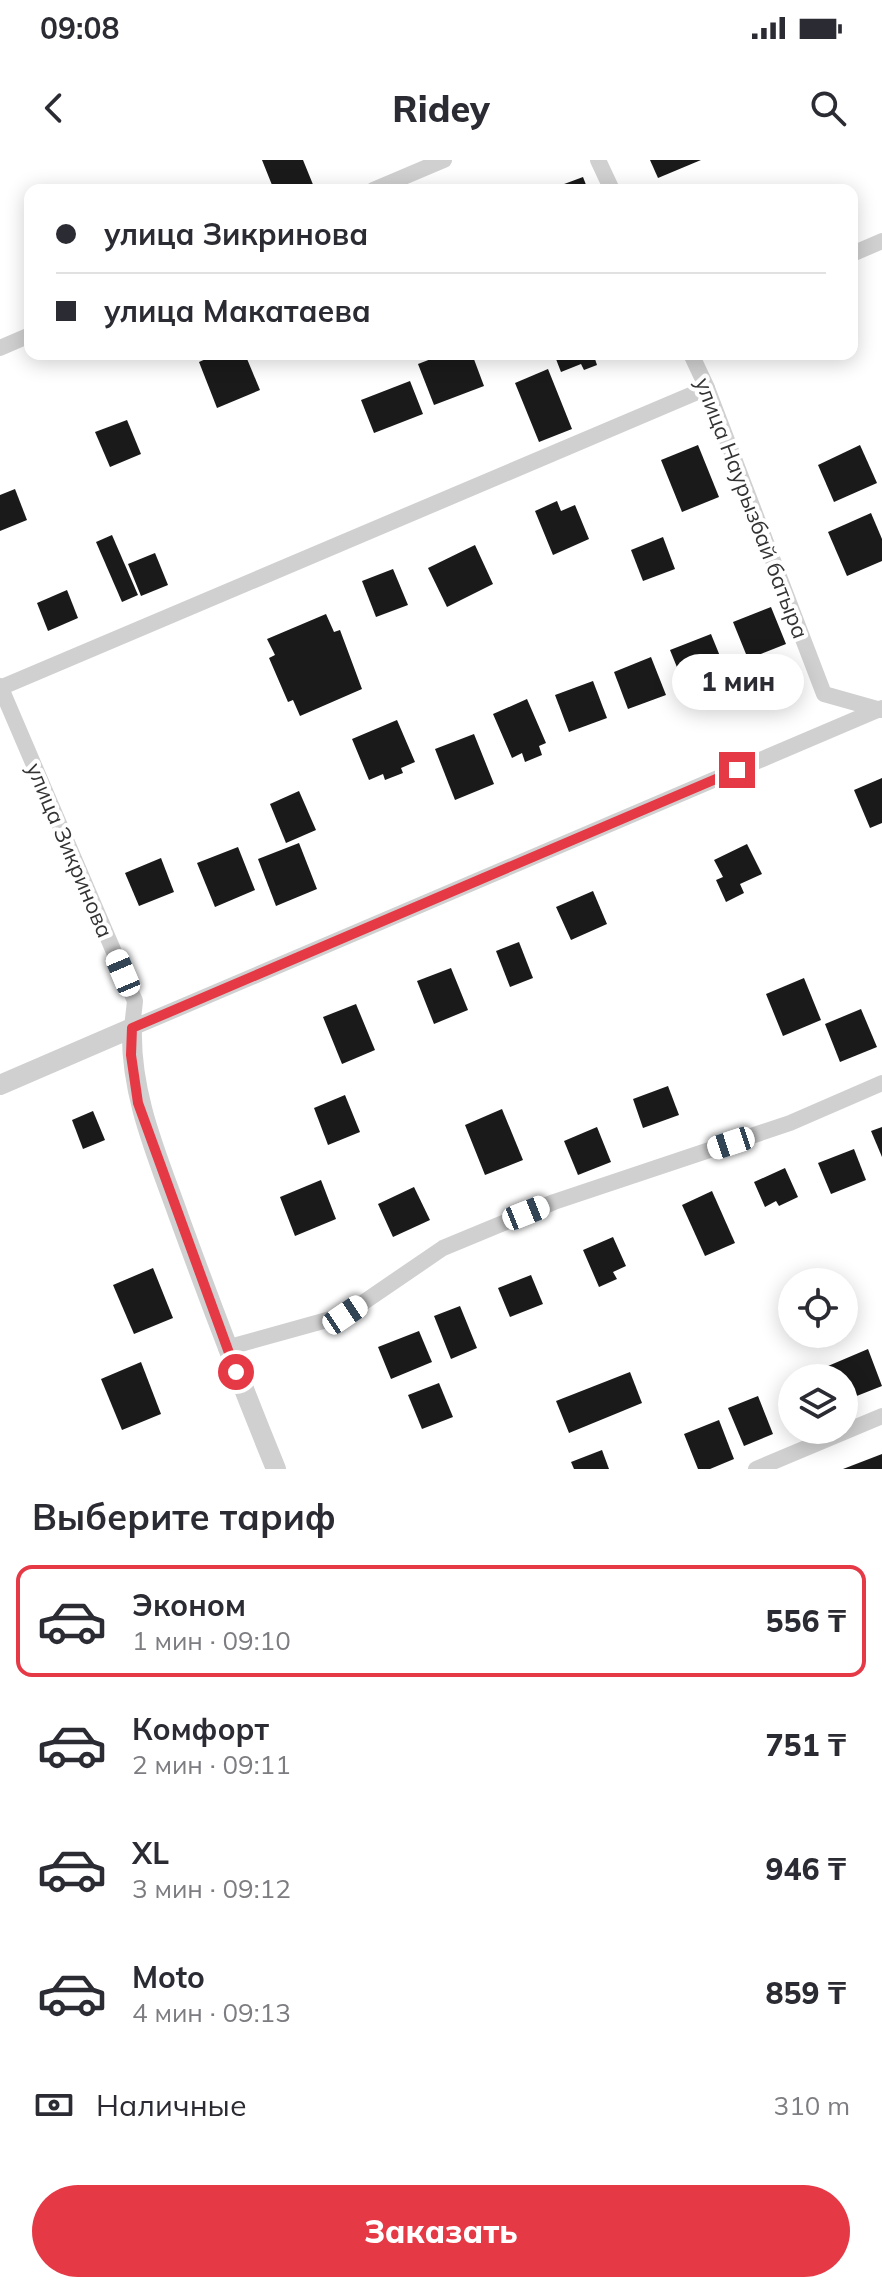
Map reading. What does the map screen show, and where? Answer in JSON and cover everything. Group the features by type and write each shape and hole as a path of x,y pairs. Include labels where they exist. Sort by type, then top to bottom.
{"street":[{"path":"387,184 444,160"},
{"path":"598,160 609,184"},
{"path":"858,251 882,241"},
{"path":"0,348 24,338"},
{"name":"улица Наурызбай батыра","path":"694,360 824,694 882,710"},
{"path":"0,687 707,388"},
{"name":"улица Зикринова","path":"0,687 135,1001 131,1055 138,1103 226,1348 276,1469"},
{"path":"0,1085 882,710"},
{"path":"226,1348 345,1315 443,1248 554,1202 790,1123 882,1083"},
{"path":"756,1469 882,1416"}],"building":[{"path":"262,160 303,160 313,184 272,184"},
{"path":"650,160 701,160 658,178"},
{"path":"583,177 586,184 564,184"},
{"path":"248,360 260,390 217,408 199,362"},
{"path":"428,360 474,360 484,386 434,405 418,364"},
{"path":"556,360 595,360 597,365 584,370 581,364 561,372"},
{"path":"548,369 572,429 539,442 515,383"},
{"path":"410,381 423,414 374,433 361,400"},
{"path":"127,420 141,454 110,467 95,432"},
{"path":"698,445 719,497 682,512 661,460"},
{"path":"860,445 877,483 834,502 818,465"},
{"path":"15,489 27,520 0,531 0,495"},
{"path":"557,501 561,511 575,505 589,539 553,555 535,511"},
{"path":"871,513 882,539 882,561 847,576 828,532"},
{"path":"112,535 138,595 122,602 96,542"},
{"path":"663,537 675,569 643,581 631,550"},
{"path":"475,545 493,584 447,607 428,568"},
{"path":"155,553 168,585 141,596 128,564"},
{"path":"393,569 408,605 376,617 362,581"},
{"path":"67,590 78,618 48,631 37,603"},
{"path":"771,607 786,644 748,659 733,622"},
{"path":"326,614 334,632 340,630 362,689 300,716 293,700 288,702 269,658 275,655 267,639"},
{"path":"711,634 726,671 685,687 670,650"},
{"path":"651,657 666,695 628,709 614,672"},
{"path":"593,681 607,718 569,732 555,695"},
{"path":"527,699 546,743 539,746 542,755 525,762 522,753 512,758 493,714"},
{"path":"397,720 415,762 401,768 403,773 385,780 383,774 369,780 352,739"},
{"path":"474,734 494,784 455,800 435,749"},
{"path":"882,778 882,823 870,828 854,790"},
{"path":"299,791 316,830 286,843 270,804"},
{"path":"299,843 317,889 276,906 258,859"},
{"path":"747,844 762,874 740,884 744,893 726,902 716,880 723,877 714,860"},
{"path":"238,847 255,890 215,907 197,863"},
{"path":"161,858 174,892 139,906 125,873"},
{"path":"593,891 607,924 571,940 556,907"},
{"path":"519,942 533,978 510,987 496,951"},
{"path":"451,968 468,1010 434,1024 417,981"},
{"path":"804,978 821,1020 783,1036 766,994"},
{"path":"356,1004 375,1050 342,1064 323,1017"},
{"path":"861,1009 877,1047 840,1062 825,1024"},
{"path":"668,1086 679,1115 643,1128 633,1099"},
{"path":"345,1095 360,1132 328,1145 314,1108"},
{"path":"502,1109 523,1160 485,1175 465,1125"},
{"path":"93,1111 105,1140 83,1149 72,1120"},
{"path":"597,1127 611,1162 578,1175 564,1141"},
{"path":"882,1127 882,1157 871,1131"},
{"path":"854,1149 866,1180 831,1194 818,1163"},
{"path":"785,1168 798,1197 779,1206 776,1201 765,1207 754,1182"},
{"path":"321,1180 336,1219 295,1236 280,1197"},
{"path":"414,1187 430,1220 393,1237 378,1204"},
{"path":"712,1191 735,1243 705,1256 682,1205"},
{"path":"613,1237 626,1266 613,1272 617,1279 599,1287 583,1250"},
{"path":"153,1268 173,1318 134,1334 113,1285"},
{"path":"531,1275 543,1304 510,1317 498,1288"},
{"path":"460,1306 477,1348 451,1359 434,1316"},
{"path":"419,1331 432,1362 391,1379 378,1347"},
{"path":"868,1349 882,1386 858,1395 858,1364 833,1364"},
{"path":"141,1362 161,1414 122,1430 101,1379"},
{"path":"630,1372 642,1403 569,1433 556,1401"},
{"path":"439,1383 453,1417 422,1429 408,1395"},
{"path":"758,1396 773,1434 744,1446 728,1408"},
{"path":"719,1420 734,1459 710,1469 698,1469 684,1434"},
{"path":"602,1450 609,1469 574,1469 571,1462"},
{"path":"882,1454 882,1469 843,1469"}],"route":[{"path":"236,1372 138,1103 131,1055 132,1028 737,770"}]}
